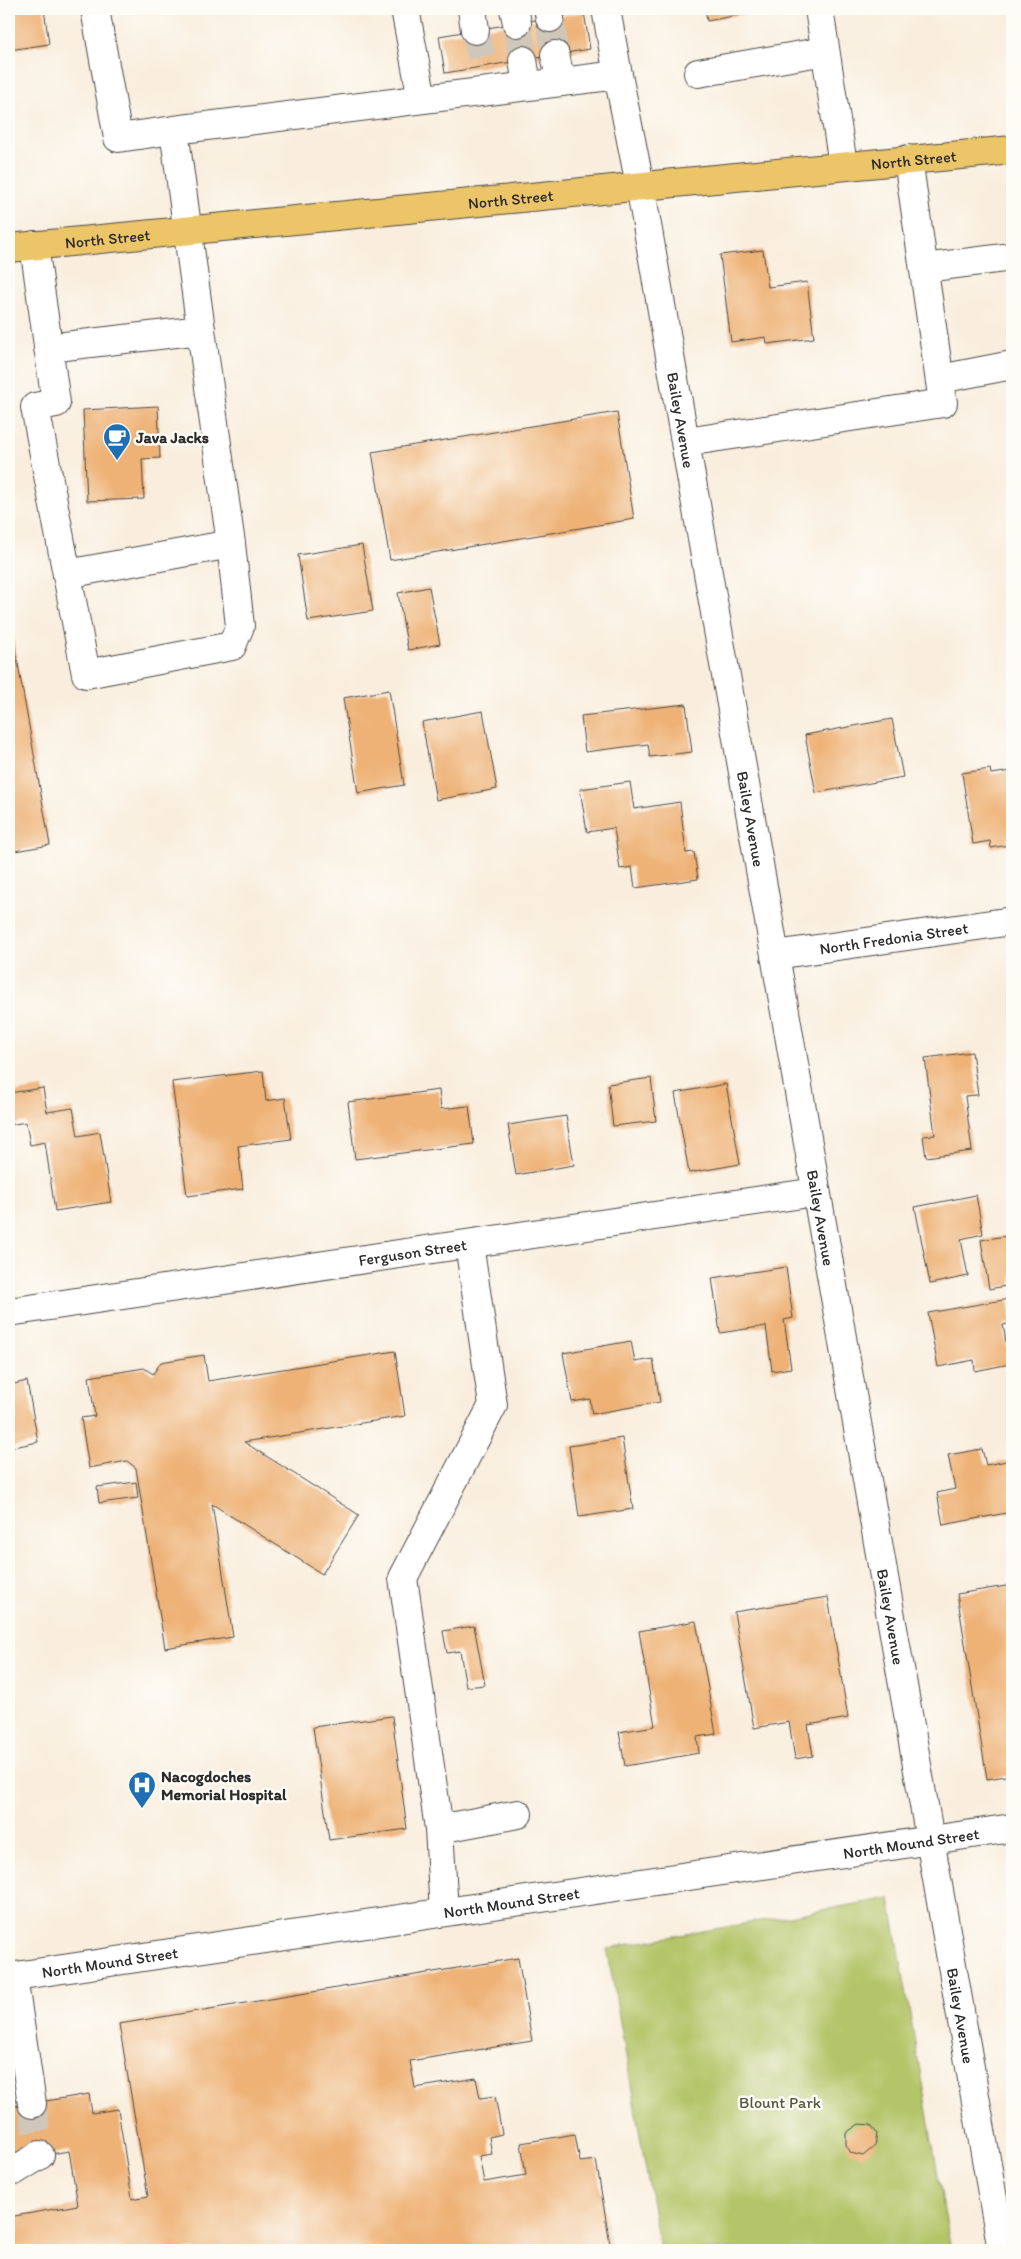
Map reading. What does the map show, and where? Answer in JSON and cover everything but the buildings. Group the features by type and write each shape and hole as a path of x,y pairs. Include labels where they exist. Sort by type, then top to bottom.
{"main road":[{"name":"North Street","path":"22,246 1012,150"}],"street":[{"path":"95,9 118,138 422,99 485,78 525,73 561,82 618,74"},
{"path":"406,9 422,99"},
{"name":"Bailey Avenue","path":"606,9 686,442 929,1842 1002,2250"},
{"path":"819,9 843,165"},
{"path":"698,73 825,51"},
{"path":"555,55 561,82"},
{"path":"22,246 48,348 56,403 35,406 86,674 232,646 240,626 231,544 174,130"},
{"path":"686,442 943,403 908,159"},
{"path":"924,268 1012,256"},
{"path":"48,348 201,330"},
{"path":"940,379 1012,365"},
{"path":"67,574 231,544"},
{"name":"North Fredonia Street","path":"775,955 1012,921"},
{"name":"Ferguson Street","path":"9,1312 816,1192"},
{"path":"444,1912 439,1829 403,1578 493,1405 469,1244"},
{"path":"439,1829 518,1814"},
{"name":"North Mound Street","path":"11,1977 929,1842 1012,1828"},
{"path":"11,1977 32,2104"},
{"path":"9,2172 14,2171 40,2155"}],"green space":[{"name":"Blount Park","path":"890,1898 951,2250 660,2250 607,1948"}],"tunnel":[{"path":"550,18 555,55"},
{"path":"517,23 523,60"},
{"path":"475,30 484,67"},
{"path":"32,2104 40,2155"}],"place":[{"name":"Java Jacks","path":"117,461"},
{"name":"Nacogdoches Memorial Hospital","path":"142,1809"}]}
